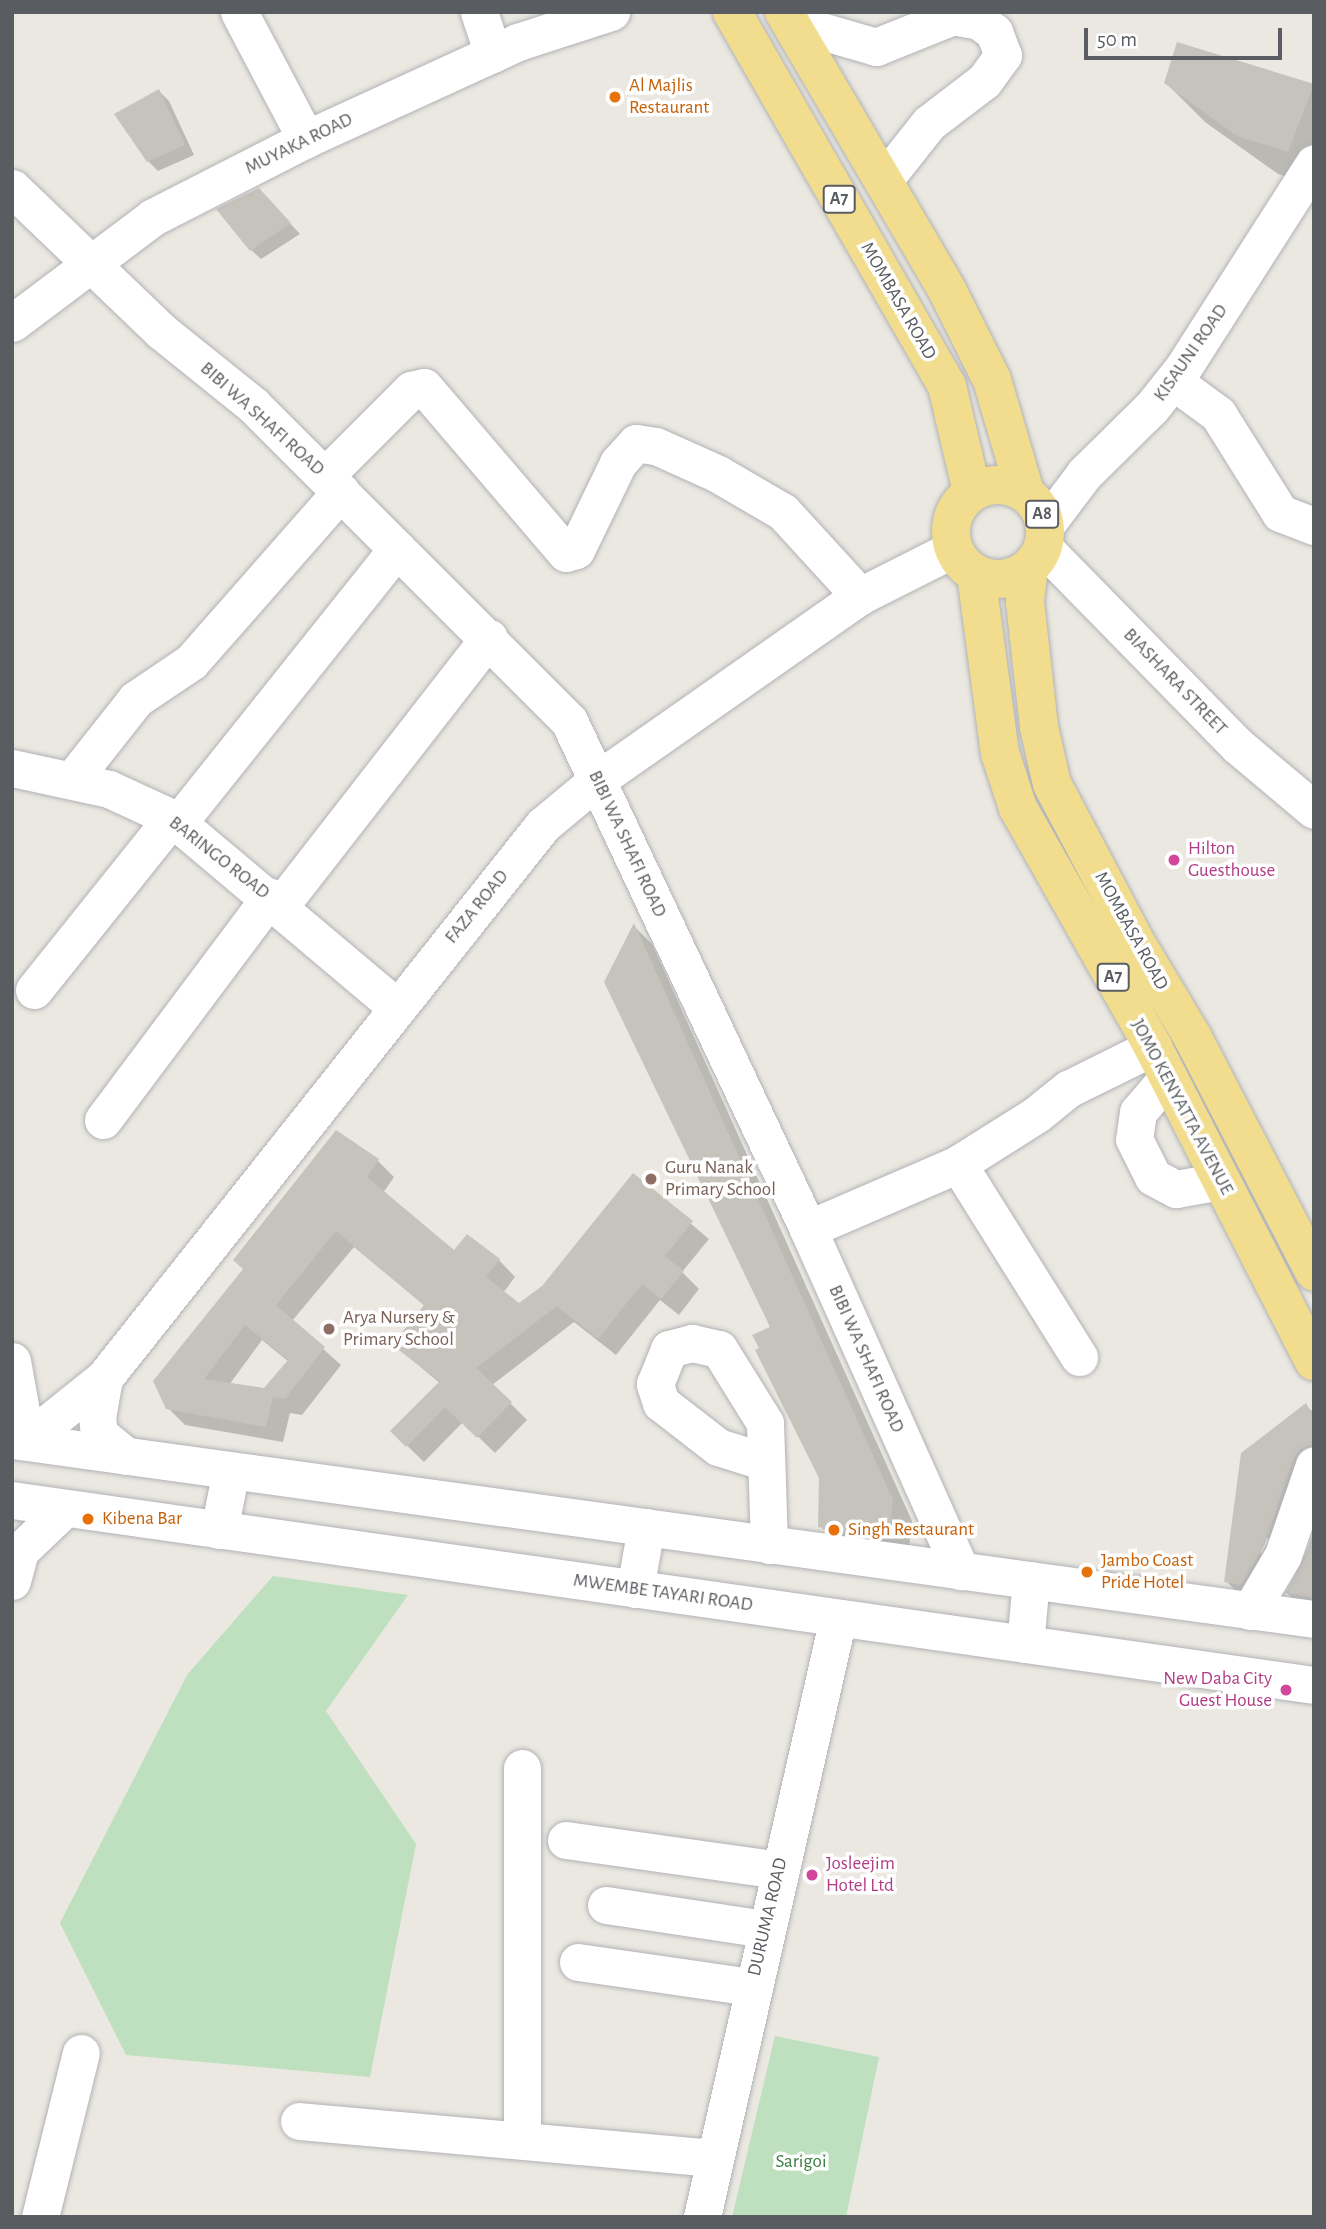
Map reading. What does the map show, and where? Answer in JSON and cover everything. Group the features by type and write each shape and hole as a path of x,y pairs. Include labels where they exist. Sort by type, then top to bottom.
{"highway":[{"name":"MOMBASA ROAD","path":"732,12 947,386 972,492"},
{"name":"A7","path":"787,17 948,292 992,380 1025,492"},
{"name":"A8","path":"972,492 998,484 1025,492 1039,507 1039,547"},
{"name":"JOMO KENYATTA AVENUE","path":"972,492 952,517 965,562 1007,783 1160,1062 1314,1361"},
{"name":"MOMBASA ROAD","path":"1039,547 1025,602 1039,726 1052,784 1135,941 1193,1038 1309,1253"},
{"path":"965,562 1003,579 1039,547"}],"street":[{"path":"239,12 306,139"},
{"path":"479,12 493,54"},
{"name":"MUYAKA ROAD","path":"12,323 153,217 306,139 493,54 611,12"},
{"path":"787,17 876,47 953,16 978,21 994,32 1003,55 984,81 929,123 883,181"},
{"name":"KISAUNI ROAD","path":"1039,547 1084,474 1173,381 1314,163"},
{"name":"BIBI WA SHAFI ROAD","path":"12,188 161,331 253,405 561,709 808,1229 961,1571"},
{"path":"1173,381 1218,414 1280,513 1314,526"},
{"path":"72,780 136,699 191,662 333,483 411,390 424,387 561,551 576,550 618,463 636,443 656,446 718,474 783,512 860,596"},
{"name":"BIASHARA STREET","path":"1039,547 1238,746 1314,810"},
{"path":"34,990 397,549"},
{"name":"FAZA ROAD","path":"104,1378 395,1006 543,825 597,780 860,596 965,562"},
{"path":"103,1120 275,901 489,638"},
{"name":"BARINGO ROAD","path":"12,768 109,789 175,820 275,901 395,1006"},
{"path":"808,1229 958,1164 1037,1114 1068,1088 1160,1062"},
{"path":"1160,1062 1138,1112 1135,1139 1153,1177 1176,1189 1221,1181"},
{"path":"958,1164 1079,1357"},
{"path":"12,1361 17,1437"},
{"path":"17,1437 48,1423 104,1378"},
{"path":"104,1378 97,1416 99,1434 126,1456"},
{"path":"17,1437 231,1471 1314,1619"},
{"path":"766,1462 769,1545"},
{"path":"1250,1611 1298,1550 1314,1465"},
{"path":"219,1530 231,1471"},
{"name":"MWEMBE TAYARI ROAD","path":"12,1500 1314,1685"},
{"path":"15,1555 65,1508"},
{"path":"635,1589 646,1527"},
{"path":"1025,1644 1031,1580"},
{"name":"DURUMA ROAD","path":"702,2217 712,2158 838,1618"},
{"path":"522,1768 522,2140"},
{"path":"566,1840 779,1870"},
{"path":"606,1905 765,1929"},
{"path":"578,1962 751,1987"},
{"path":"40,2217 81,2053"},
{"path":"299,2121 712,2158"}],"green space":[{"path":"273,1576 408,1595 326,1711 416,1844 370,2077 126,2055 60,1923 187,1675"},
{"name":"Sarigoi","path":"775,2036 879,2057 846,2217 732,2217"}],"building":[{"path":"1177,42 1314,84 1288,152 1237,136 1164,83"},
{"path":"159,89 185,145 147,162 114,114"},
{"path":"259,188 291,223 250,251 216,209"},
{"path":"634,923 893,1500 889,1539 818,1527 819,1478 755,1350 759,1348 752,1335 770,1327 604,982"},
{"path":"336,1130 379,1159 367,1177 454,1250 467,1234 500,1259 486,1277 519,1303 542,1286 633,1173 693,1221 665,1256 684,1271 661,1299 642,1284 598,1339 557,1306 476,1368 512,1402 477,1438 445,1407 406,1447 390,1431 440,1381 392,1345 424,1305 336,1231 276,1305 325,1347 285,1399 273,1397 266,1427 166,1409 153,1381 243,1269 233,1260","holes":["245,1325 288,1360 264,1388 204,1379"]},
{"path":"1306,1403 1314,1417 1314,1445 1301,1449 1294,1458 1264,1546 1241,1585 1224,1582 1241,1453"},
{"path":"1314,1530 1314,1598 1285,1593 1303,1562"}],"place":[{"name":"Al Majlis Restaurant","path":"615,97"},
{"name":"Hilton Guesthouse","path":"1174,860"},
{"name":"Guru Nanak Primary School","path":"651,1179"},
{"name":"Arya Nursery & Primary School","path":"329,1329"},
{"name":"Kibena Bar","path":"88,1519"},
{"name":"Singh Restaurant","path":"834,1530"},
{"name":"Jambo Coast Pride Hotel","path":"1087,1572"},
{"name":"New Daba City Guest House","path":"1286,1690"},
{"name":"Josleejim Hotel Ltd","path":"812,1875"}]}
